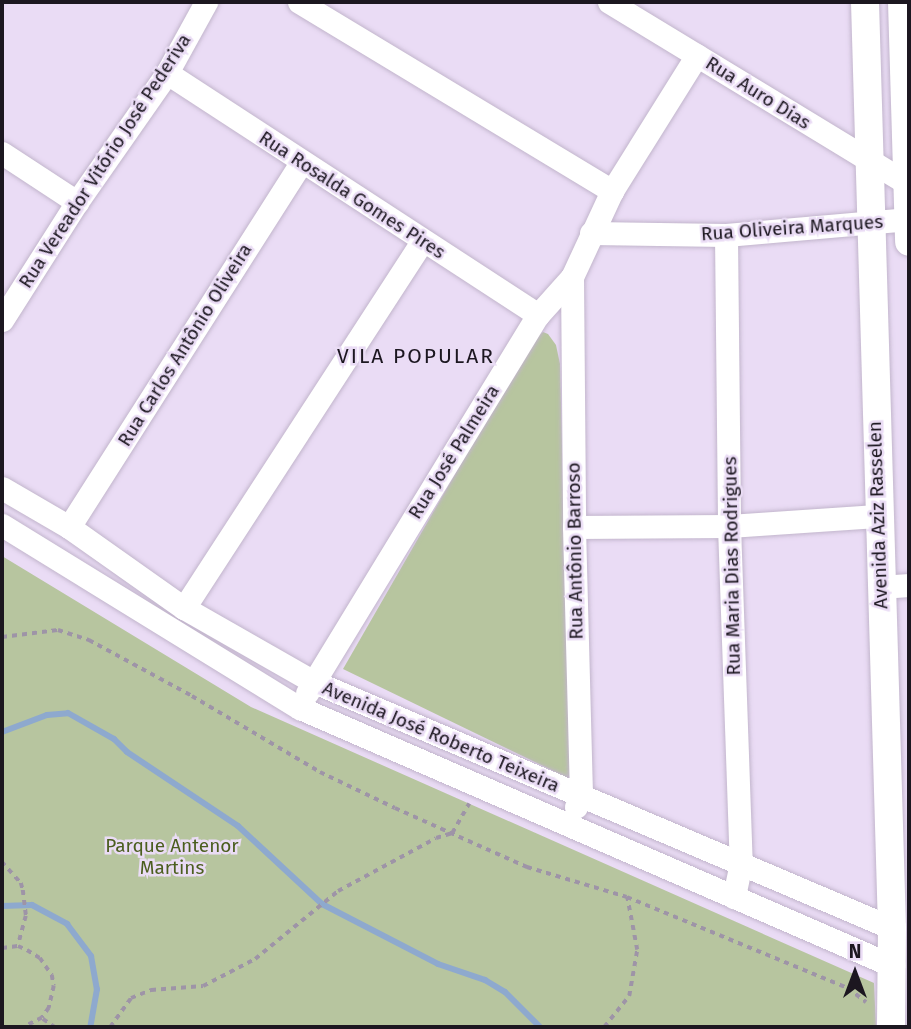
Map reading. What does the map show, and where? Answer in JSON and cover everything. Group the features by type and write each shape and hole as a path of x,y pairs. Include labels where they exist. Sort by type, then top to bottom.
{"main road":[{"name":"Avenida Aziz Rasselen","path":"865,2 869,161 894,220 909,242"},
{"name":"Avenida Aziz Rasselen","path":"881,1019 901,968 877,516 894,220 908,184 902,2"}],"street":[{"name":"Rua Vereador Vitório José Pederiva","path":"2,320 77,202 167,73 206,2"},
{"path":"299,2 612,191"},
{"name":"Rua Auro Dias","path":"610,2 908,184"},
{"name":"Rua José Palmeira","path":"300,708 312,681 538,315 572,277 612,191 697,55"},
{"name":"Rua Rosalda Gomes Pires","path":"167,73 301,163 538,315"},
{"path":"2,153 77,202"},
{"name":"Rua Carlos Antônio Oliveira","path":"69,527 301,163"},
{"name":"Rua Oliveira Marques","path":"591,233 726,235 894,220"},
{"name":"Rua Maria Dias Rodrigues","path":"726,235 729,526 741,863 734,897"},
{"path":"184,608 422,241"},
{"name":"Rua Antônio Barroso","path":"569,823 581,797 574,527 572,277"},
{"name":"Avenida José Roberto Teixeira","path":"2,488 69,527 184,608 312,681 581,797 901,929"},
{"path":"574,527 729,526 877,516"},
{"name":"Avenida José Roberto Teixeira","path":"2,525 300,708 901,968"},
{"path":"880,587 909,585"}],"path":[{"path":"2,637 58,630 89,640 192,695 320,772 527,867 627,897 848,988 864,998 881,1019"},
{"path":"110,1027 131,998 150,990 203,986 255,959 334,895 388,863 436,838 452,833 480,785"},
{"path":"2,862 21,883 23,890 26,916 18,946"},
{"path":"604,1027 629,996 637,950 627,897"},
{"path":"2,948 18,946 40,958 52,975 53,997 42,1018 24,1027"},
{"path":"42,1018 55,1027"}],"green space":[{"path":"543,332 548,334 556,345 560,364 570,779 343,669 531,342"},
{"name":"Parque Antenor Martins","path":"2,556 251,707 874,983 876,1027 2,1027"}],"waterway":[{"path":"2,732 47,715 68,713 114,739 127,752 238,826 322,904 438,964 485,980 505,992 540,1027"},
{"path":"2,906 32,905 67,924 91,956 97,989 90,1027"}],"district":[{"name":"VILA POPULAR","path":"416,356"}]}
